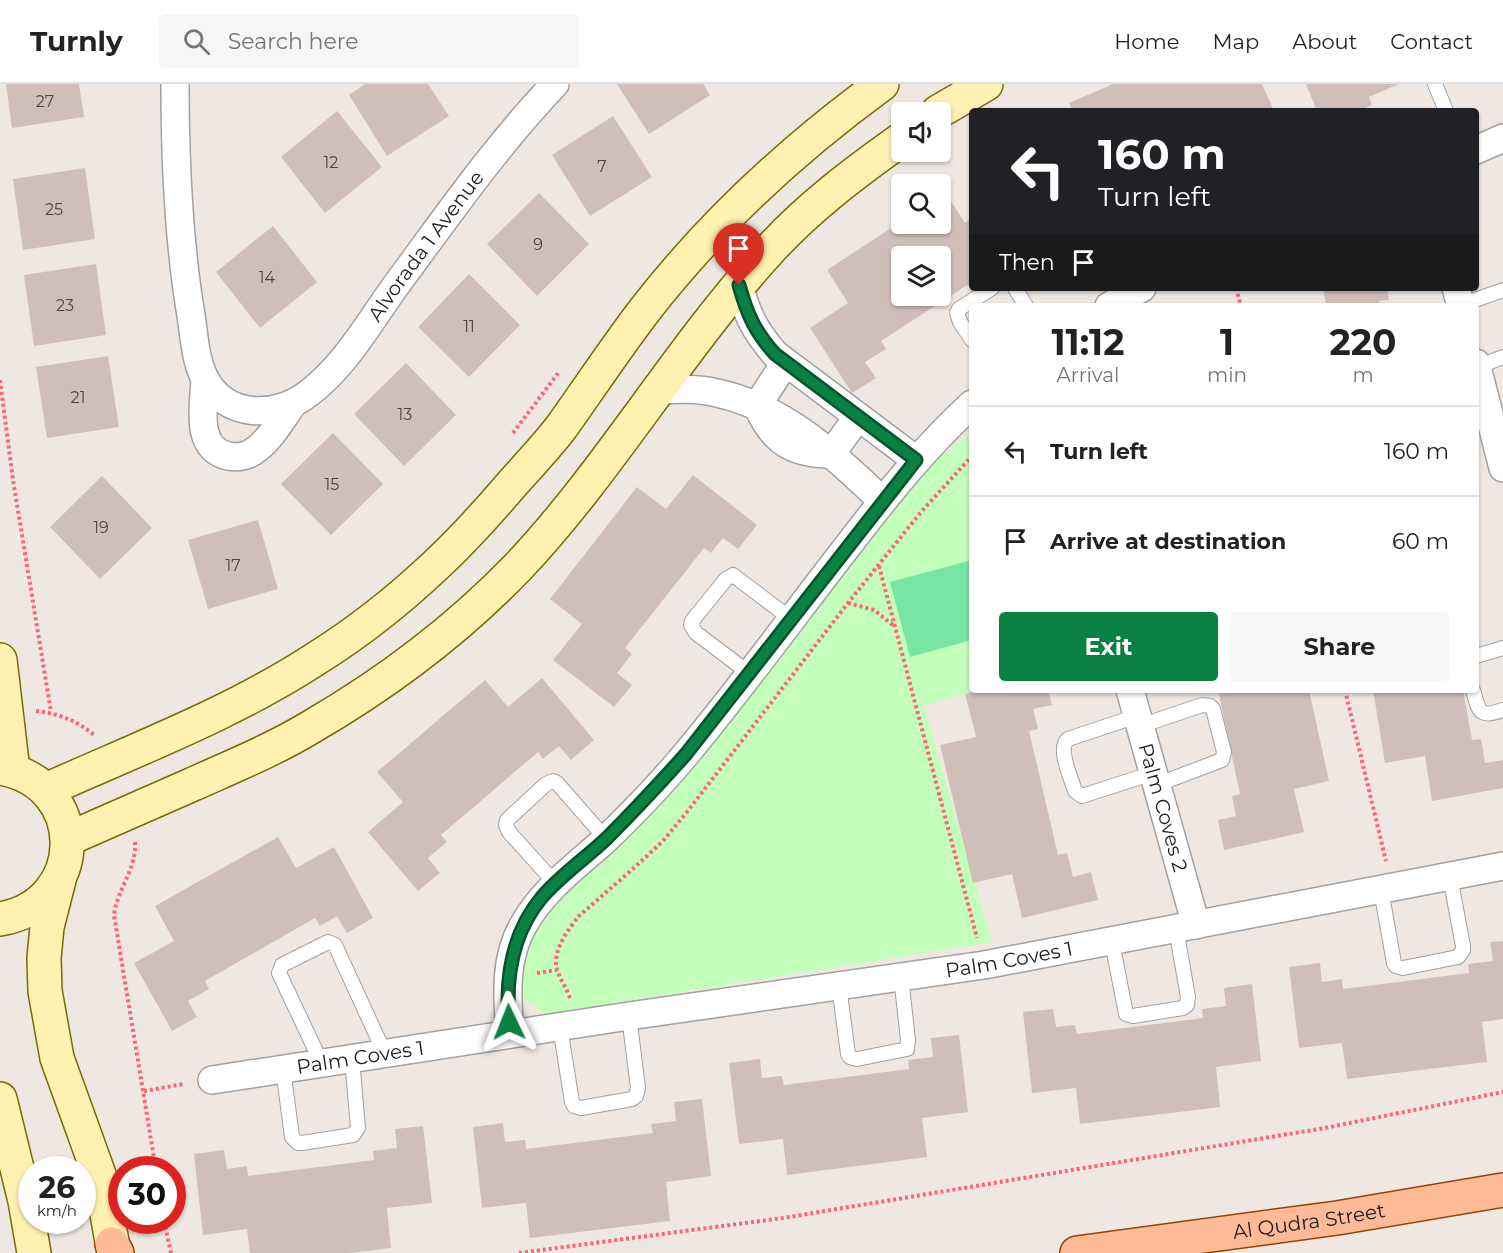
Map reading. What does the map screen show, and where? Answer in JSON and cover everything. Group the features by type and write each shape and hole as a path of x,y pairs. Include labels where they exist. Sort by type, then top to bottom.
{"main road":[{"name":"Al Qudra Street","path":"1077,1253 1315,1221 1503,1190"}],"street":[{"name":"Alvorada 1 Avenue","path":"175,84 176,180 183,269 198,364 205,379 218,395 234,406 254,411 274,411 293,404 310,393 338,365 470,184 516,125 555,84"},
{"path":"46,790 228,708 273,685 317,659 359,630 399,598 473,528 558,431 644,311 691,254 742,201 796,151 882,84"},
{"path":"951,104 986,84"},
{"path":"1479,149 1503,138"},
{"path":"68,839 251,759 309,729 365,694 470,613 524,560 560,519 657,390 768,251 823,200 891,147"},
{"path":"739,285 746,311 759,336 785,363 916,460"},
{"path":"1114,303 1136,291"},
{"path":"757,406 785,363"},
{"name":"Alvorada 1 Avenue","path":"205,379 204,431 213,448 224,455 237,458 247,456 258,448 293,404"},
{"path":"1479,380 1503,468"},
{"path":"657,390 686,389 716,393 757,406 810,437 882,501"},
{"path":"510,1034 508,978 515,943 532,910 555,884 606,839 647,798 686,754 882,501 916,460 969,407"},
{"path":"831,454 857,418"},
{"path":"0,660 5,715 6,770 31,778 46,790 61,812 68,839 66,860 47,927 44,958 45,991 57,1058 101,1180 114,1250"},
{"name":"Palm Coves 2","path":"1131,693 1154,779 1186,927"},
{"name":"Palm Coves 1","path":"212,1080 322,1065 629,1016 984,965 1503,866"},
{"path":"0,919 14,917 32,909 48,896 59,880"},
{"path":"0,1099 25,1201 34,1253"}],"lane":[{"path":"1436,84 1445,108"},
{"path":"1460,300 1503,290"},
{"path":"969,336 960,322 957,314 959,309 987,291"},
{"path":"1479,375 1503,357"},
{"path":"749,674 696,633 691,625 692,621 726,579 733,575 791,619"},
{"path":"1479,655 1503,648"},
{"path":"1474,693 1482,713 1490,714 1503,710"},
{"path":"1202,705 1210,706 1213,709 1224,752 1222,760 1154,779 1082,796 1075,791 1062,748 1064,741 1202,705"},
{"path":"555,884 509,832 506,825 507,820 546,784 553,781 557,783 606,839"},
{"path":"1387,889 1394,963 1403,968 1458,957 1461,954 1463,946 1450,877"},
{"path":"1112,942 1126,1014 1133,1016 1183,1008 1188,997 1186,927"},
{"path":"322,1065 279,973 282,965 328,942 335,945 385,1054"},
{"path":"838,986 848,1054 853,1059 857,1059 906,1049 908,1040 901,978"},
{"path":"568,1026 572,1102 574,1106 581,1108 632,1099 636,1096 638,1088 629,1016"},
{"path":"283,1069 292,1137 302,1143 357,1133 352,1059"}],"path":[{"path":"511,435 561,369"},
{"path":"0,380 13,480 51,712"},
{"path":"568,1026 566,987 556,970 559,948 569,929 579,916 663,841 848,603 921,512 969,459"},
{"path":"879,566 984,965"},
{"path":"848,603 874,610 895,626"},
{"path":"1346,693 1387,889"},
{"path":"5,715 32,711 51,712 93,734 110,762"},
{"path":"93,734 104,729"},
{"path":"131,812 136,849 116,902 114,915 154,1156"},
{"path":"144,1091 212,1080"},
{"path":"519,1253 783,1218 1325,1128 1503,1092"},
{"path":"167,1234 171,1253"}],"green space":[{"path":"969,434 969,692 924,706 992,942 545,1014 514,991 535,923 679,777 925,470"},
{"path":"969,561 969,641 910,657 890,582"}],"building":[{"path":"6,84 79,84 84,117 12,128"},
{"path":"365,84 428,84 449,116 387,156 349,95"},
{"path":"617,84 703,84 710,95 649,134"},
{"path":"1113,84 1262,84 1273,108 1071,108 1069,103"},
{"path":"1306,84 1399,84 1369,97 1372,105 1366,108 1316,108"},
{"path":"337,111 382,167 325,213 281,157"},
{"path":"613,116 652,177 590,216 552,155"},
{"path":"85,168 95,239 23,250 13,179"},
{"path":"539,193 589,244 537,296 487,244"},
{"path":"951,201 965,223 969,220 969,284 951,296 951,246 891,246 891,306 935,306 881,341 886,349 865,362 876,378 852,393 810,328 848,303 827,270 891,228 891,234 951,234"},
{"path":"273,226 317,282 260,328 216,272"},
{"path":"96,264 106,335 34,346 24,275"},
{"path":"469,274 520,325 469,377 418,327"},
{"path":"1324,291 1388,291 1389,300 1379,301 1379,303 1326,303"},
{"path":"108,356 119,427 47,438 36,367"},
{"path":"406,363 456,415 404,466 354,414"},
{"path":"333,433 383,484 331,535 281,484"},
{"path":"693,475 757,525 738,549 723,538 711,553 704,548 625,648 632,654 617,673 632,685 614,707 553,660 582,624 550,599 637,487 666,509"},
{"path":"102,476 152,528 100,579 50,527"},
{"path":"258,520 278,589 208,609 188,540"},
{"path":"542,678 594,740 571,760 559,746 543,759 538,752 441,835 447,842 428,858 440,873 418,891 368,832 403,802 377,772 485,680 508,707"},
{"path":"1049,693 1052,705 1033,709 1038,729 1029,731 1058,855 1067,853 1073,877 1091,872 1098,900 1022,918 1012,874 973,883 940,745 976,737 965,694"},
{"path":"1219,693 1310,693 1329,781 1294,789 1304,832 1224,850 1218,820 1236,816 1232,796 1240,794"},
{"path":"1373,693 1464,693 1472,740 1481,739 1485,763 1503,760 1503,788 1432,801 1425,756 1385,763"},
{"path":"278,837 296,868 334,847 373,918 347,933 337,916 320,926 315,918 205,981 209,989 188,1001 197,1017 172,1031 134,963 174,941 155,906"},
{"path":"1503,941 1503,1019 1482,1022 1487,1062 1347,1079 1342,1043 1299,1048 1289,967 1320,963 1322,982 1342,979 1343,989 1469,973 1468,964 1493,961 1490,942"},
{"path":"1252,984 1261,1061 1216,1067 1220,1107 1080,1124 1076,1088 1032,1093 1023,1012 1053,1009 1056,1027 1075,1025 1077,1034 1203,1018 1202,1009 1226,1006 1224,988"},
{"path":"959,1035 968,1112 922,1118 927,1157 787,1175 783,1139 739,1144 729,1063 760,1059 762,1078 782,1076 784,1085 909,1069 908,1060 933,1057 931,1038"},
{"path":"702,1099 711,1176 666,1182 670,1221 530,1238 526,1203 482,1208 473,1127 503,1123 505,1142 525,1140 526,1149 653,1133 651,1124 676,1121 674,1102"},
{"path":"423,1126 432,1203 387,1208 391,1248 350,1253 250,1253 247,1229 203,1235 194,1154 224,1150 227,1169 247,1166 248,1176 374,1160 373,1151 397,1148 395,1129"}],"route":[{"path":"509,1022 510,960 515,943 532,910 555,884 606,839 647,798 686,754 916,460 857,418 775,354 759,336 746,311 739,285"}]}
